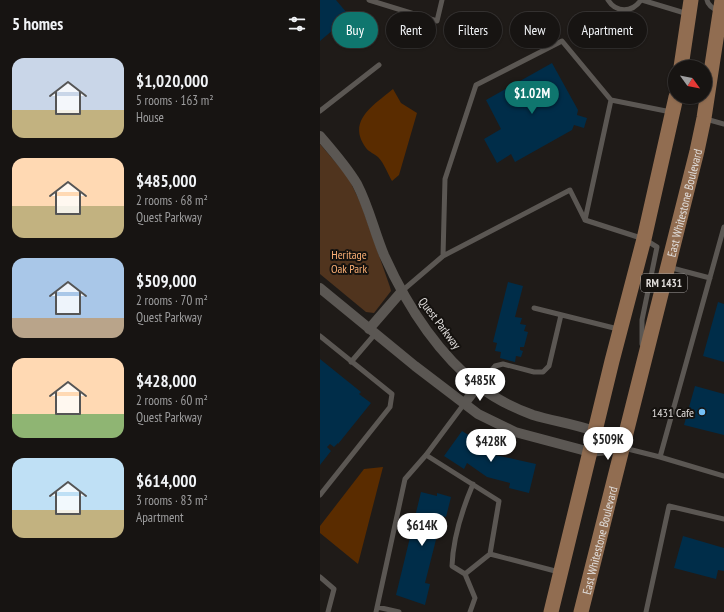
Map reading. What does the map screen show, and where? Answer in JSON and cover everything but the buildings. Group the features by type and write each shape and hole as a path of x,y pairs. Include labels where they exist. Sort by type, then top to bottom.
{"main road":[{"path":"682,60 690,7"},
{"name":"East Whitestone Boulevard","path":"581,612 697,151 704,118 722,8"},
{"name":"RM 1431","path":"551,612 644,239 675,104"}],"street":[{"name":"Quest Parkway","path":"320,136 356,183 365,201 384,253 402,291 415,314 442,350 478,386 498,398 532,414 595,431 623,448"},
{"path":"320,288 478,414 514,432 590,452 623,448"},
{"path":"372,331 402,291"},
{"path":"464,404 478,386"}],"lane":[{"path":"369,0 436,21 442,0"},
{"path":"608,0 616,8 627,10 638,5 641,0 690,7"},
{"path":"707,0 708,4 714,10 722,8"},
{"path":"443,256 445,179 476,85 562,40 611,100 674,112"},
{"path":"320,111 379,65"},
{"path":"585,220 611,100"},
{"path":"704,118 724,124"},
{"path":"402,291 443,256 570,190 585,220 644,239 657,247 642,320 643,368"},
{"path":"660,457 724,227"},
{"path":"668,266 710,278"},
{"path":"534,308 621,329"},
{"path":"478,386 495,366 503,364 534,372 543,372 549,366 560,314"},
{"path":"351,362 372,331"},
{"path":"320,336 392,394 390,407 320,495"},
{"path":"399,612 377,610 405,480 426,455 464,404"},
{"path":"623,448 660,457 724,476"},
{"path":"426,455 499,501 490,554 465,574"},
{"path":"470,612 475,598 465,574 452,566 452,552 464,505 473,484"},
{"path":"646,612 669,506 724,519"},
{"path":"490,554 561,572"},
{"path":"320,577 334,589 328,612"}],"green space":[{"name":"Heritage Oak Park","path":"320,144 348,177 361,204 390,287 391,291 374,313 366,312 320,274"}],"shaded area":[{"path":"393,89 401,103 417,113 399,175 392,181 380,159 366,148 359,130 365,114"},
{"path":"383,467 358,564 320,533 320,526 364,469"}],"place":[{"name":"1431 Cafe","path":"702,412"}]}
